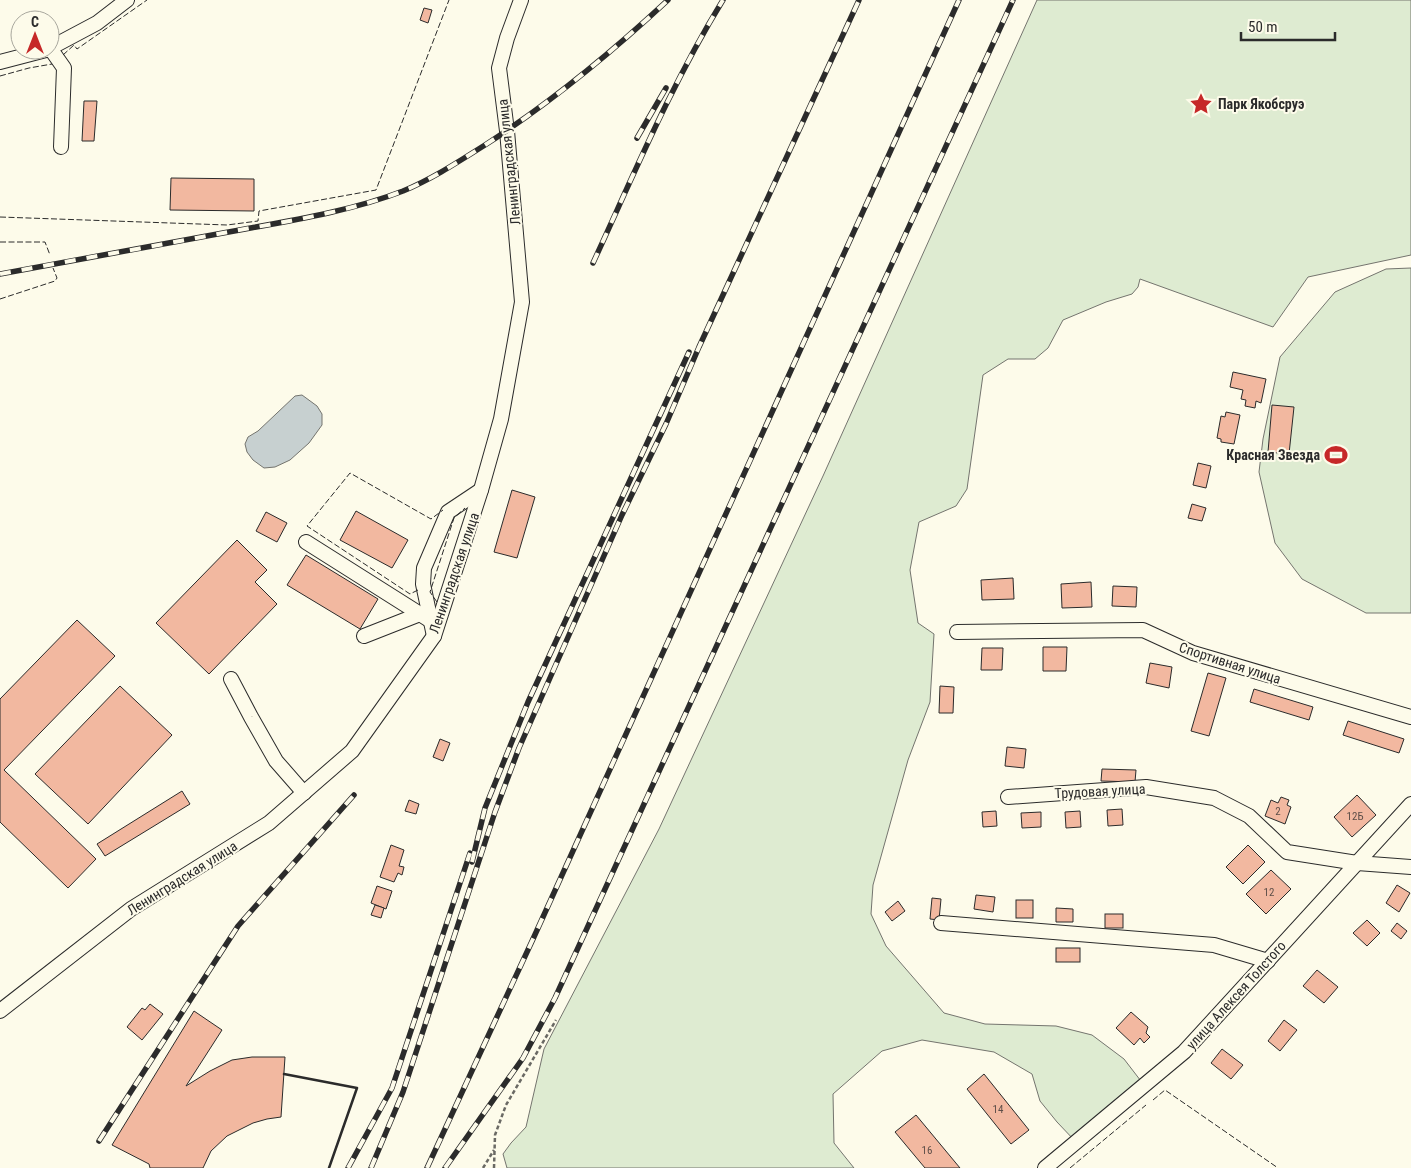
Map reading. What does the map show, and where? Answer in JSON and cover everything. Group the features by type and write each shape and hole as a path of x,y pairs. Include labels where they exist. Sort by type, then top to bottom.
{"street":[{"path":"60,43 97,23 127,0"},
{"name":"Ленинградская улица","path":"0,1011 131,909 270,823 352,751 434,636 481,490 501,419 522,302 507,131 499,68 507,38 521,0"},
{"path":"58,60 64,68 61,147"},
{"path":"434,636 425,618 424,568 448,512 481,490"},
{"path":"306,542 425,618"},
{"path":"364,636 425,618"},
{"name":"Спортивная улица","path":"957,632 1143,630 1192,653 1411,717"},
{"path":"231,679 276,761 304,793"},
{"name":"Трудовая улица","path":"1008,797 1146,787 1214,798 1249,816 1287,852 1357,863 1411,867"},
{"name":"улица Алексея Толстого","path":"1045,1168 1184,1052 1411,804"},
{"path":"941,923 1214,945 1268,960"}],"path":[{"path":"494,1168 495,1135 506,1105 556,1020"},
{"path":"482,1168 494,1150"}],"green space":[{"path":"1037,0 1411,0 1411,255 1308,277 1273,327 1140,279 1138,287 1132,294 1106,302 1063,320 1048,348 1035,359 1008,359 983,375 967,489 956,506 919,522 910,570 918,623 934,634 930,702 908,760 873,885 871,914 886,946 944,1013 985,1024 1056,1026 1092,1035 1124,1059 1144,1085 1076,1142 1040,1101 1032,1074 994,1052 922,1040 882,1051 833,1094 834,1143 854,1168 507,1168 503,1154 526,1127 544,1049 659,829 823,476"},
{"name":"Красная Звезда","path":"1411,268 1411,613 1366,613 1302,579 1275,543 1259,472 1263,439 1280,357 1335,292 1386,269"}],"shaded area":[{"path":"302,395 317,406 322,414 322,425 309,443 290,460 275,467 264,468 253,460 247,452 245,444 248,437 258,431 295,396"}],"building":[{"path":"424,8 432,10 428,23 420,20"},
{"path":"84,101 97,101 94,141 82,141"},
{"path":"171,178 254,179 254,211 170,210"},
{"path":"1233,372 1266,379 1261,403 1256,401 1255,408 1245,406 1246,400 1241,399 1243,390 1230,387"},
{"path":"1272,405 1294,407 1289,454 1268,452"},
{"path":"1226,412 1240,415 1234,444 1221,442 1221,439 1217,438 1221,416 1225,417"},
{"path":"1198,463 1211,466 1206,488 1193,485"},
{"path":"512,490 535,497 517,558 494,552"},
{"path":"1192,504 1206,508 1202,521 1188,518"},
{"path":"356,511 408,540 392,568 340,540"},
{"path":"266,512 287,523 277,542 256,531"},
{"path":"237,540 267,570 255,582 277,604 209,674 156,623"},
{"path":"306,555 378,599 360,629 287,585"},
{"path":"1013,578 1014,599 982,600 981,580"},
{"path":"1091,582 1092,607 1062,608 1061,584"},
{"path":"1113,586 1137,587 1136,607 1112,606"},
{"path":"77,620 115,656 4,770 96,859 68,888 0,822 0,699"},
{"path":"1043,647 1067,647 1066,671 1043,671"},
{"path":"982,648 1003,648 1002,670 981,670"},
{"path":"1150,663 1172,667 1169,688 1146,683"},
{"path":"1208,673 1226,678 1209,736 1191,731"},
{"path":"120,686 172,735 88,824 35,774"},
{"path":"940,686 954,687 953,713 939,713"},
{"path":"1254,689 1313,707 1309,720 1250,702"},
{"path":"1348,721 1404,739 1399,753 1343,735"},
{"path":"440,739 450,743 443,761 433,757"},
{"path":"1007,747 1026,749 1024,768 1005,766"},
{"path":"1102,769 1136,770 1135,782 1101,781"},
{"path":"182,791 190,804 105,856 97,844"},
{"path":"1357,795 1376,815 1352,837 1334,817"},
{"path":"1281,797 1289,800 1287,805 1291,807 1285,824 1265,816 1271,800 1278,803"},
{"path":"409,800 419,804 416,814 405,811"},
{"path":"1122,809 1123,825 1108,826 1107,810"},
{"path":"996,811 997,826 983,827 982,812"},
{"path":"1080,811 1081,827 1066,828 1065,812"},
{"path":"1041,812 1041,827 1022,828 1021,813"},
{"path":"391,845 404,850 399,866 404,867 402,875 398,873 394,882 380,877"},
{"path":"1248,845 1265,862 1243,884 1226,867"},
{"path":"1271,870 1291,889 1266,914 1246,894"},
{"path":"1397,885 1410,893 1399,912 1386,903"},
{"path":"377,886 392,891 386,909 371,903"},
{"path":"976,895 995,897 993,912 974,909"},
{"path":"932,898 941,899 939,920 930,919"},
{"path":"1016,900 1033,900 1033,918 1016,918"},
{"path":"898,901 905,911 892,921 885,912"},
{"path":"375,905 384,908 381,918 371,915"},
{"path":"1056,908 1073,909 1073,922 1056,922"},
{"path":"1105,914 1123,914 1123,928 1105,928"},
{"path":"1367,920 1380,933 1367,946 1353,933"},
{"path":"1397,923 1407,931 1401,939 1391,931"},
{"path":"1056,948 1080,948 1080,962 1056,962"},
{"path":"1317,970 1338,987 1324,1003 1303,986"},
{"path":"150,1004 163,1014 142,1040 127,1027 142,1008 145,1010"},
{"path":"194,1011 222,1030 186,1086 232,1060 252,1057 285,1057 281,1117 253,1123 227,1136 211,1151 203,1168 150,1168 149,1164 112,1145"},
{"path":"1131,1012 1148,1027 1146,1033 1150,1037 1144,1043 1140,1038 1134,1045 1116,1028"},
{"path":"1284,1020 1297,1030 1280,1051 1268,1041"},
{"path":"1222,1049 1243,1065 1231,1079 1211,1063"},
{"path":"984,1074 1029,1130 1011,1144 967,1089"},
{"path":"916,1115 960,1168 925,1168 895,1132"}],"railway":[{"path":"0,274 314,216 381,199 403,191 455,164 533,112 602,58 668,0"},
{"path":"593,263 670,96 704,31 723,0"},
{"path":"371,1168 403,1092 495,812 519,748 622,515 666,424 699,347 859,0"},
{"path":"427,1168 533,939 959,0"},
{"path":"445,1168 523,1058 555,998 1013,0"},
{"path":"637,138 666,88"},
{"path":"472,862 485,808 528,702 689,352"},
{"path":"99,1141 238,926 354,795"},
{"path":"348,1168 392,1088 470,853"}],"fence":[{"path":"63,55 74,45 77,49 147,0"},
{"path":"0,217 227,225 258,221 259,211 376,190 449,0"},
{"path":"0,76 52,64"},
{"path":"0,242 45,242 50,255"},
{"path":"0,299 55,281 57,278 53,268"},
{"path":"418,590 410,594 307,526 350,473 431,519 443,510"},
{"path":"437,602 430,592 454,518 465,508"},
{"path":"1153,1100 1165,1090 1278,1168"},
{"path":"1070,1168 1146,1105"}],"wall":[{"path":"284,1074 357,1088 329,1168"}],"place":[{"name":"Парк Якобсруэ","path":"1201,104"},
{"name":"Красная Звезда","path":"1336,455"}]}
